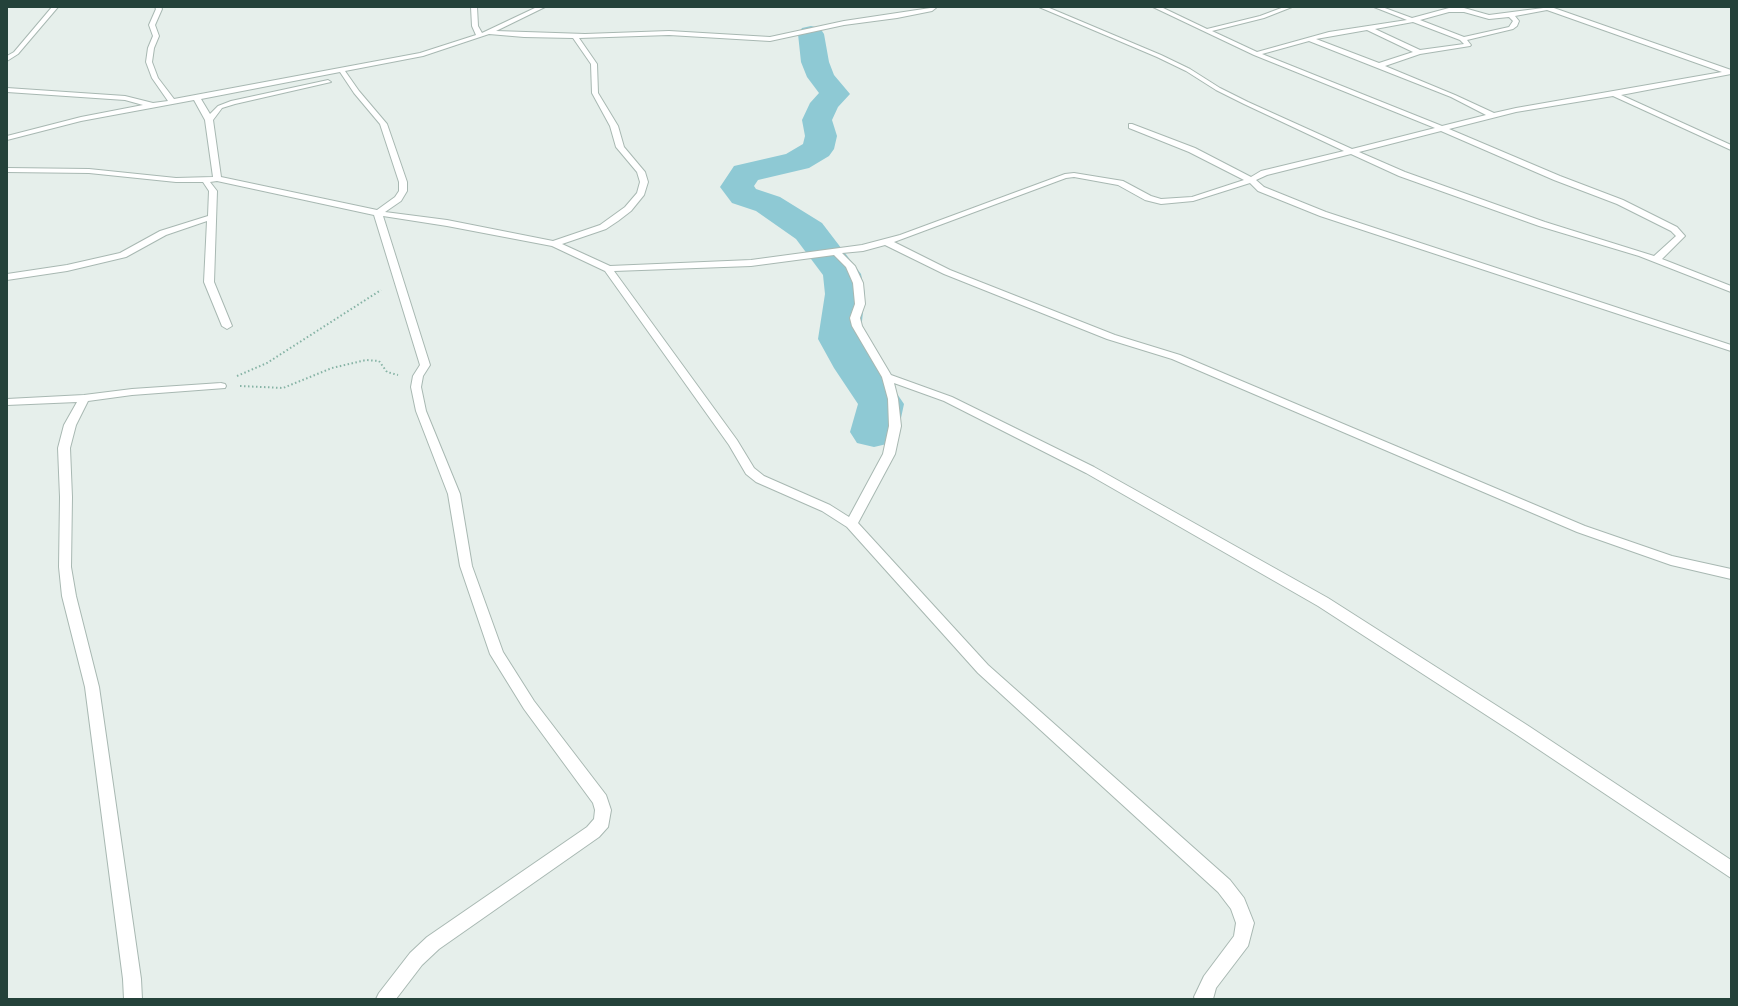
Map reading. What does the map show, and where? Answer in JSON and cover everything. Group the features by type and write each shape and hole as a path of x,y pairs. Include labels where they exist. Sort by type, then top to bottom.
{"street":[{"path":"7,59 16,53 56,7"},
{"path":"158,7 159,9 152,24 152,28 156,36 151,48 149,62 155,78 172,101"},
{"path":"474,7 475,26 480,36"},
{"path":"7,138 81,119 421,55 480,36 542,7"},
{"path":"490,32 574,35 669,33 770,39 844,23 897,16 932,9 934,7"},
{"path":"1042,7 1159,56 1188,70 1218,89 1246,103 1402,174 1542,224 1656,259 1731,289"},
{"path":"1156,7 1256,54 1390,106 1439,129 1620,202 1674,229 1681,236 1656,259"},
{"path":"1205,31 1262,17 1289,7"},
{"path":"1377,7 1464,39 1511,28 1515,25 1516,21 1511,15"},
{"path":"1256,54 1343,31 1369,29 1457,10 1483,16 1511,15 1546,8 1730,72"},
{"path":"1369,29 1420,52"},
{"path":"554,244 603,227 615,219 628,209 641,192 644,182 641,172 620,148 614,126 596,93 594,64 574,35"},
{"path":"1309,39 1453,96 1491,115"},
{"path":"1378,66 1420,52 1450,49 1468,45 1464,39"},
{"path":"342,71 383,124 403,182 403,191 398,200 378,213"},
{"path":"608,269 751,263 837,253 887,242 1065,176 1074,175 1120,183 1148,198 1161,202 1193,199 1251,180 1264,173 1491,115 1543,104 1614,94 1730,72"},
{"path":"208,120 220,107 233,102 347,78"},
{"path":"7,90 125,98 152,105"},
{"path":"1614,94 1731,148"},
{"path":"196,97 204,108 208,120 217,179"},
{"path":"1132,126 1192,150 1251,180 1261,189 1323,214 1731,348"},
{"path":"7,170 89,171 176,180 204,178 217,179 378,213 447,223 501,235 554,244 585,257 608,269 733,443 750,471 760,480 826,508 851,524 983,669 1224,886 1238,904 1245,923 1242,940 1210,982 1203,997 1204,999"},
{"path":"204,178 213,192 209,282 227,326"},
{"path":"378,213 425,365 418,376 416,387 421,411 454,494 466,566 497,654 529,705 600,800 603,810 602,822 594,832 433,944 416,959 385,999"},
{"path":"7,277 97,262 123,255 142,246 163,233 212,217"},
{"path":"887,242 914,257 947,272 1111,337 1182,360 1581,528 1671,560 1731,574"},
{"path":"837,253 850,266 858,283 860,304 855,318 857,326 872,349 887,377 893,399 895,426 889,454 851,524"},
{"path":"887,377 948,399 1083,467 1323,602 1522,730 1731,870"},
{"path":"7,402 84,398 132,392 221,386"},
{"path":"84,398 70,425 64,448 66,497 65,567 69,596 92,687 131,972 133,999"}],"path":[{"path":"221,386 238,375 267,363 398,279"},
{"path":"221,386 265,386 283,388 292,386 332,368 366,360 379,362 387,372 393,375 418,376"}],"waterway":[{"path":"811,34 815,62 821,77 835,94 825,103 817,120 821,136 818,149 797,161 746,173 737,187 744,196 768,204 809,231 842,274 845,294 839,339 856,368 881,404 874,432"}]}
